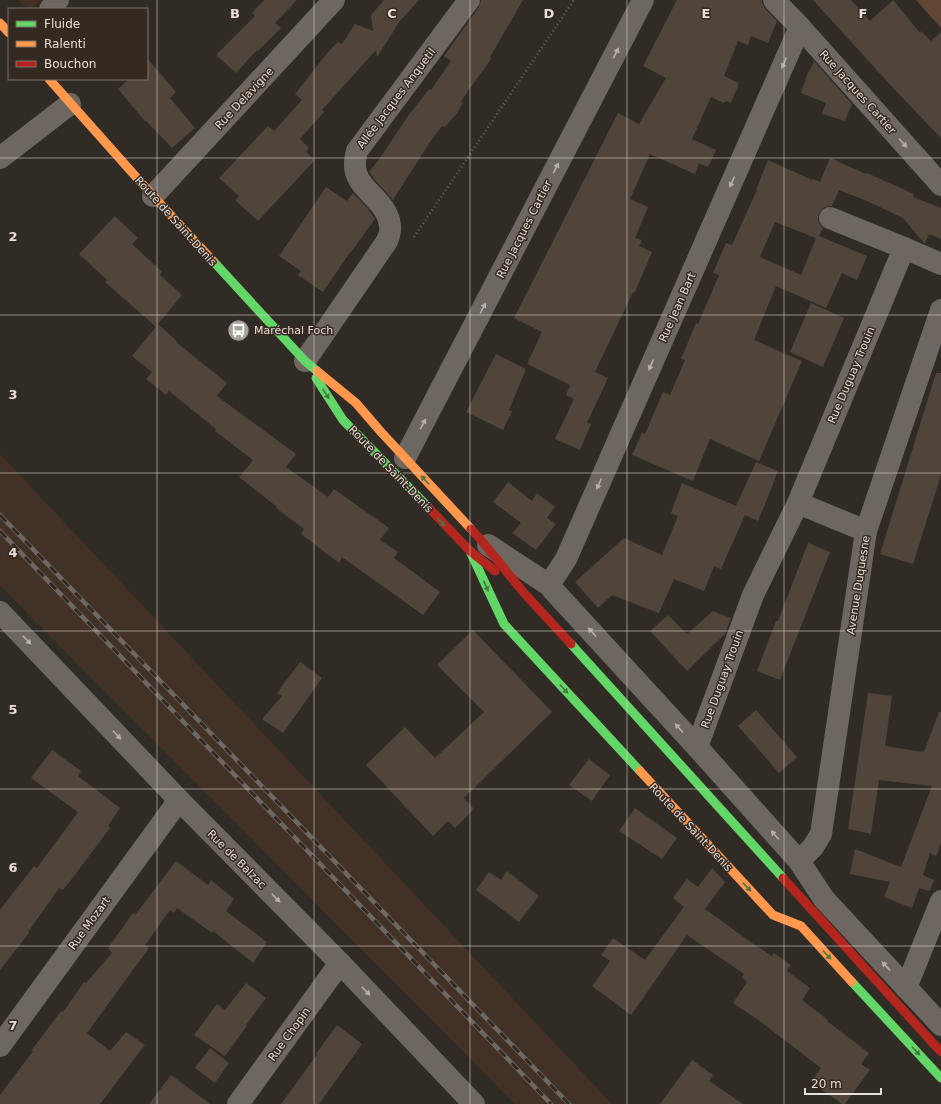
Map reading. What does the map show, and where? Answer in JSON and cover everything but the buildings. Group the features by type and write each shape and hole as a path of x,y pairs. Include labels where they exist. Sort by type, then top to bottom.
{"main road":[{"path":"0,23 8,32"},
{"name":"Route de Saint-Denis","path":"50,80 153,196 305,361 356,403 405,458 475,546 524,593"},
{"name":"Route de Saint-Denis","path":"305,361 343,420 524,593 941,1052"},
{"name":"Route de Saint-Denis","path":"475,546 504,624 773,915 801,926 941,1078"}],"street":[{"path":"51,8 58,0"},
{"name":"Rue Delavigne","path":"153,196 334,0"},
{"name":"Allée Jacques Anquetil","path":"305,361 387,241 391,227 388,214 377,199 364,188 356,174 354,164 357,151 469,0"},
{"name":"Rue Jacques Cartier","path":"405,458 643,0"},
{"name":"Rue Jacques Cartier","path":"774,0 800,27 941,185"},
{"name":"Rue Jean Bart","path":"549,585 566,559 800,27"},
{"path":"0,158 70,104"},
{"path":"830,218 941,264"},
{"name":"Rue Duguay Trouin","path":"697,747 753,595 798,503 904,248"},
{"name":"Avenue Duquesne","path":"798,861 813,847 821,834 866,531 941,310"},
{"path":"343,420 356,403"},
{"path":"798,503 866,531"},
{"name":"Route de Saint-Denis","path":"475,546 549,585 697,747 798,861 824,899 941,1026"},
{"name":"Rue de Balzac","path":"0,612 179,800 340,963 474,1104"},
{"name":"Rue Mozart","path":"0,1046 179,800"},
{"path":"906,988 941,901"},
{"name":"Rue Chopin","path":"238,1104 340,963"}],"path":[{"path":"410,242 574,0"}],"shaded area":[{"path":"19,0 41,0 32,8 26,8"},
{"path":"916,0 941,0 941,28"},
{"path":"0,454 612,1104 515,1104 0,586"}],"railway":[{"path":"0,515 569,1104"},
{"path":"0,531 551,1104"}],"traffic: fast":[{"path":"213,261 305,361 317,371"},
{"path":"316,378 343,420 428,507"},
{"path":"470,551 504,624 640,771"},
{"path":"571,644 783,878"},
{"path":"852,982 941,1078"}],"traffic: slow":[{"path":"0,23 8,32"},
{"path":"50,80 213,261"},
{"path":"317,371 356,403 471,529"},
{"path":"640,771 773,915 801,926 852,982"}],"traffic: jam":[{"path":"428,507 470,551 495,571"},
{"path":"471,529 524,593 571,644"},
{"path":"783,878 941,1052"}],"place":[{"name":"Maréchal Foch","path":"238,330"}]}
